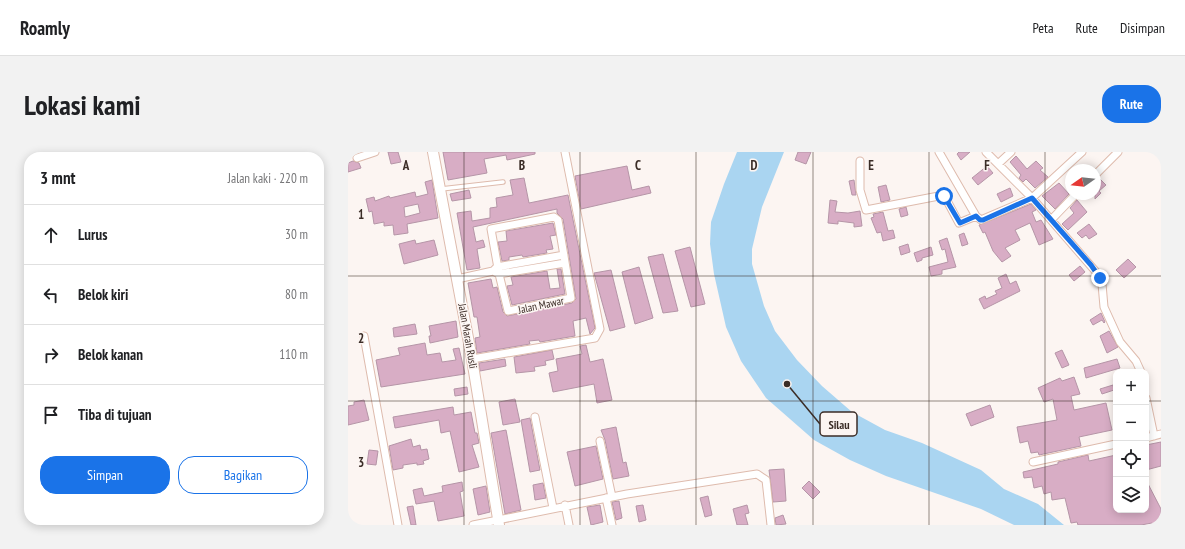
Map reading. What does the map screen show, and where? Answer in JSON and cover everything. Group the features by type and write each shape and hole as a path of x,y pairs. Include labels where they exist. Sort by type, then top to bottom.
{"main road":[{"name":"Jalan Marah Rusli","path":"433,152 472,359 499,522"}],"street":[{"path":"357,158 375,152"},
{"path":"472,359 595,338 599,334 600,329 565,152"},
{"path":"939,152 976,216 980,220 1032,198 1082,152"},
{"path":"986,152 1032,198 1097,273 1102,284 1104,307 1120,342 1136,361 1140,369"},
{"path":"998,164 1011,152"},
{"path":"1101,169 1118,152"},
{"path":"860,161 860,190 866,210 944,195 959,223 976,216"},
{"path":"1051,220 1070,200"},
{"path":"554,217 558,220 565,263 496,271 491,229 554,217"},
{"path":"457,279 564,255"},
{"name":"Jalan Mawar","path":"496,271 507,310 509,311 571,298 565,263"},
{"path":"364,336 398,525"},
{"path":"1147,405 1154,436"},
{"path":"535,417 553,508"},
{"path":"600,441 612,525"},
{"path":"1033,462 1113,445"},
{"path":"473,525 499,522 565,505 757,474 766,480 771,525"},
{"path":"565,505 569,525"}],"lane":[{"path":"440,189 503,182"}],"water":[{"path":"737,152 784,152 762,207 752,249 752,264 764,306 775,331 797,360 822,386 852,412 885,430 922,443 981,470 1004,489 1038,504 1064,525 1014,525 981,509 886,476 850,460 814,440 766,398 741,361 726,327 714,274 710,244 711,222"}],"building":[{"path":"388,152 398,152 401,162 391,164"},
{"path":"443,152 535,152 535,154 507,160 506,155 484,159 487,173 448,180"},
{"path":"798,152 811,152 806,164 795,160"},
{"path":"959,152 970,152 961,160 957,154"},
{"path":"1016,156 1027,169 1036,161 1043,168 1040,170 1048,177 1035,188 1026,179 1023,182 1019,178 1021,175 1010,162"},
{"path":"353,161 359,163 361,168 348,172 348,163"},
{"path":"627,166 632,190 649,186 651,193 581,209 575,176"},
{"path":"987,166 993,173 978,185 972,178"},
{"path":"524,178 529,203 568,195 595,328 590,334 586,318 573,321 575,336 540,342 539,340 529,341 530,344 477,353 475,338 480,337 477,317 474,317 468,283 491,279 493,288 497,287 503,312 507,316 572,303 576,299 563,219 557,213 557,209 473,227 476,242 483,240 485,247 477,249 480,268 467,270 457,213 471,211 472,221 490,218 490,208 497,207 496,198 513,195 510,180"},
{"path":"432,180 438,218 407,224 408,233 394,235 393,225 384,226 384,222 374,224 372,211 369,212 366,199 374,197 375,201 389,196 390,198 415,192 416,197 428,194 425,182","holes":["418,204 420,213 405,217 404,207"]},
{"path":"854,180 856,195 852,195 849,181"},
{"path":"1101,180 1106,185 1101,189"},
{"path":"1059,183 1065,190 1065,198 1055,209 1042,196"},
{"path":"886,185 890,200 881,202 878,187"},
{"path":"1010,188 1013,196 1001,202 997,194"},
{"path":"469,190 471,198 452,201 450,194"},
{"path":"830,200 837,201 835,212 848,213 860,211 862,226 854,227 854,223 838,221 838,224 828,223"},
{"path":"1077,200 1087,212 1068,230 1062,224 1074,213 1070,208"},
{"path":"1031,204 1036,210 1032,212 1036,222 1041,220 1053,239 1039,245 1030,223 1015,230 1020,240 1005,248 1011,256 1002,262 993,251 985,232 983,233 979,225"},
{"path":"906,207 908,215 901,217 899,209"},
{"path":"883,212 888,231 893,230 895,238 883,241 881,232 877,233 871,218 874,217 873,214"},
{"path":"553,223 556,235 550,236 553,249 546,250 547,253 523,257 522,255 509,257 509,260 502,261 498,242 507,241 506,231"},
{"path":"1089,224 1097,234 1089,239 1086,235 1082,238 1077,233"},
{"path":"964,233 968,244 962,246 959,235"},
{"path":"947,238 956,267 942,270 942,274 931,276 929,267 948,262 945,249 942,250 939,241"},
{"path":"415,240 416,244 434,240 438,255 404,264 399,244"},
{"path":"908,244 910,252 901,255 899,247"},
{"path":"690,247 705,304 691,307 675,251"},
{"path":"931,247 933,255 922,258 922,260 917,262 914,253"},
{"path":"663,254 678,311 663,313 648,257"},
{"path":"1128,259 1136,267 1124,278 1116,270"},
{"path":"1080,266 1085,272 1074,281 1069,275"},
{"path":"639,267 653,318 635,324 622,272"},
{"path":"557,269 561,269 565,294 512,305 507,286 513,285 511,277 547,271 550,289 560,288"},
{"path":"611,270 625,327 610,331 594,273"},
{"path":"1006,274 1010,284 1016,281 1020,291 984,309 979,299 985,296 986,299 997,294 995,291 1002,288 998,278"},
{"path":"1101,313 1105,322 1104,323 1102,320 1093,325 1090,320"},
{"path":"456,321 458,337 430,343 429,336 431,336 429,326"},
{"path":"415,324 417,334 394,337 393,328"},
{"path":"1109,331 1118,347 1107,353 1100,336"},
{"path":"425,343 427,355 440,353 442,362 456,360 453,349 459,348 465,374 381,387 376,360 400,355 398,348"},
{"path":"586,345 590,362 603,359 612,400 597,403 594,384 553,392 549,373 558,371 556,359 582,354 580,346"},
{"path":"552,350 554,359 545,361 546,365 534,367 535,371 516,373 514,357"},
{"path":"1062,350 1069,365 1062,368 1055,353"},
{"path":"505,359 506,366 480,371 479,363"},
{"path":"1117,359 1120,368 1086,378 1084,368"},
{"path":"1074,377 1080,394 1071,396 1074,410 1106,403 1112,430 1079,437 1081,446 1039,455 1038,452 1031,453 1028,441 1020,443 1017,427 1057,420 1053,399 1044,402 1038,388 1060,378 1062,381"},
{"path":"1113,385 1113,390 1102,394 1100,389"},
{"path":"467,387 468,394 455,396 454,389"},
{"path":"515,399 520,422 503,425 499,402"},
{"path":"364,400 369,420 348,425 348,406 354,405 354,402"},
{"path":"990,405 994,417 971,426 966,414"},
{"path":"453,407 454,415 471,412 475,433 477,433 479,443 472,445 479,467 459,472 450,431 441,433 439,420 395,428 393,417"},
{"path":"530,418 540,470 530,472 521,420"},
{"path":"616,427 623,463 626,462 629,476 613,479 605,440 601,430"},
{"path":"506,430 521,510 505,514 491,433"},
{"path":"411,439 413,447 420,445 421,450 427,449 429,459 423,461 424,464 417,465 417,463 403,465 403,468 393,470 389,446"},
{"path":"1161,442 1161,466 1149,469 1149,444"},
{"path":"596,446 603,479 575,486 567,452"},
{"path":"369,450 378,451 376,465 367,464"},
{"path":"1088,455 1089,461 1113,456 1113,513 1149,513 1149,486 1161,509 1161,525 1153,525 1152,523 1141,525 1078,525 1077,522 1071,523 1065,498 1052,500 1051,492 1044,494 1042,486 1034,488 1032,477 1024,478 1023,472 1058,464 1058,462"},
{"path":"784,469 786,501 773,502 769,470"},
{"path":"809,481 820,492 813,499 802,488"},
{"path":"462,482 463,491 460,492 464,516 438,521 434,501 416,504 413,490 422,488 424,496 443,492 442,486"},
{"path":"543,483 546,498 535,500 533,485"},
{"path":"486,486 490,512 478,515 473,489"},
{"path":"708,496 712,515 705,517 700,498"},
{"path":"619,501 622,518 616,520 612,502"},
{"path":"600,505 603,522 591,525 587,507"},
{"path":"643,505 646,520 639,522 636,506"},
{"path":"747,505 749,513 745,514 748,525 737,525 733,509"},
{"path":"413,506 416,525 411,525 407,507"},
{"path":"783,515 786,524 776,525 775,518"}],"place":[{"name":"Silau","path":"787,384"}],"route":[{"path":"944,196 958,222 960,223 976,216 980,220 983,220 1032,198 1091,265 1100,278"}]}
